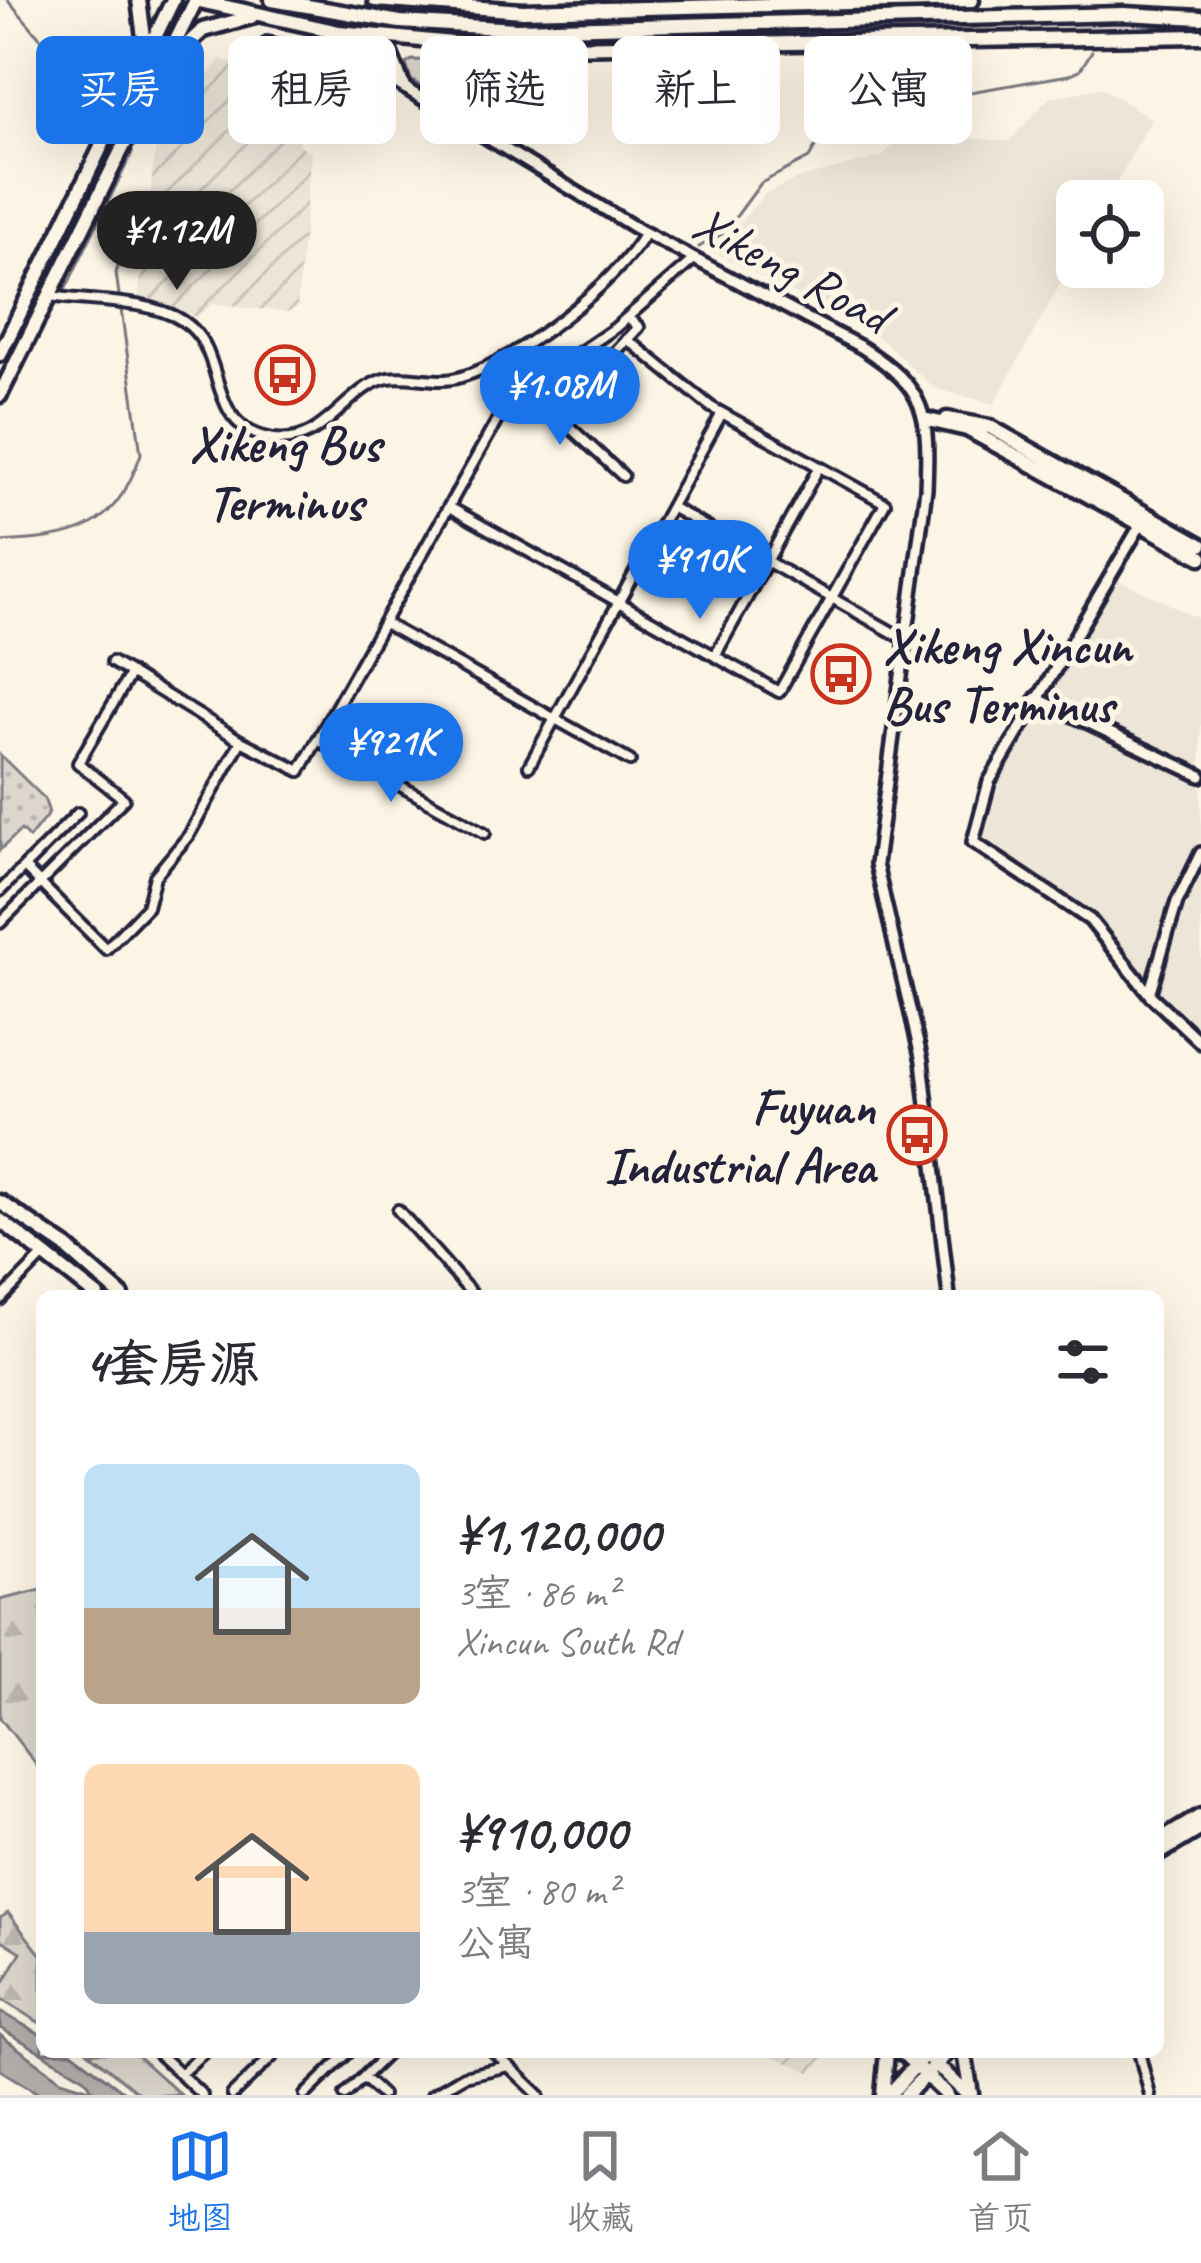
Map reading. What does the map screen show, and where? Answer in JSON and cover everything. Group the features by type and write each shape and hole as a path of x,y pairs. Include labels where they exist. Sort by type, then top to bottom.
{"main road":[{"path":"139,0 145,36"},
{"path":"155,36 173,0"},
{"path":"178,36 196,0 361,36"},
{"path":"268,0 282,22"},
{"path":"268,0 451,26 579,29 1201,18"},
{"path":"375,0 452,8 972,0"},
{"path":"728,0 761,6"},
{"path":"197,36 230,20 264,18"},
{"path":"558,36 579,29"},
{"path":"588,46 1201,36"},
{"path":"396,40 420,43"},
{"path":"404,84 404,55 420,43"},
{"path":"396,69 404,84"},
{"path":"0,354 102,144"},
{"path":"0,395 124,144"},
{"path":"928,420 967,429 1201,557"},
{"path":"928,420 979,422 1201,545"},
{"path":"0,1202 65,1246 115,1290"},
{"path":"0,1220 90,1290"},
{"path":"1164,1838 1201,1816"},
{"path":"1164,1850 1201,1828"},
{"path":"886,2095 887,2058"},
{"path":"965,2058 970,2095"},
{"path":"886,2095 926,2061"},
{"path":"906,2095 926,2061"},
{"path":"926,2061 947,2095"},
{"path":"926,2061 970,2095"}],"street":[{"path":"396,80 404,84"},
{"name":"Xikeng Road","path":"404,84 645,233 875,355 908,384 928,420"},
{"path":"48,296 178,317 204,340 226,408 236,422 260,436 290,438 325,424 386,378 437,382 495,362 605,286 645,233"},
{"path":"112,662 241,741 300,771 508,401 615,328 694,259"},
{"path":"556,415 639,327 628,318"},
{"path":"448,507 778,692 885,503 722,413 627,339"},
{"path":"527,388 623,476"},
{"path":"529,766 722,413"},
{"path":"928,420 926,489 876,864 922,1061 948,1290"},
{"path":"715,656 819,467"},
{"path":"670,507 906,640"},
{"path":"1141,524 989,782 973,842 1077,908 1149,994 1201,1043"},
{"path":"383,623 630,761"},
{"path":"0,923 124,799 78,763 131,674"},
{"path":"1036,698 1201,776"},
{"path":"318,740 485,833"},
{"path":"24,867 106,949 147,907 155,876 189,835 241,741"},
{"path":"0,891 78,813"},
{"path":"1149,994 1181,890 1201,854"},
{"path":"398,1210 470,1290"},
{"path":"0,1300 46,1252"},
{"path":"164,2058 202,2095"},
{"path":"180,2074 197,2058"},
{"path":"232,2095 271,2058"},
{"path":"305,2095 343,2058"},
{"path":"346,2095 383,2058"},
{"path":"500,2058 539,2095"},
{"path":"1141,2058 1150,2095"},
{"path":"432,2095 464,2076 508,2066"},
{"path":"364,2078 382,2095"}],"shaded area":[{"path":"221,59 228,62 228,144 299,144 311,151 297,307 287,312 212,304 197,317 138,299 156,144 204,144 204,79"},
{"path":"1102,88 1152,119 1118,180 1056,180 1058,288 994,404 934,388 882,340 714,252 765,194 797,179 883,156 893,144 1009,141 1049,98"},
{"path":"1117,579 1201,620 1201,1036 1154,992 1097,913 980,838 985,802"},
{"path":"0,2012 36,2032 36,2049 0,2028"},
{"path":"0,2035 61,2080 93,2090 85,2078 51,2058 80,2058 128,2095 41,2095 0,2070"},
{"path":"776,2058 823,2058 810,2072"}],"green space":[{"path":"271,8 428,34 486,36 404,37 293,17"},
{"path":"904,9 904,13 547,22 452,19 452,14 577,17"},
{"path":"1125,22 1201,25 1201,31 726,36"},
{"path":"420,60 420,86 411,80 406,64"},
{"path":"133,151 65,290 65,279"},
{"path":"0,755 44,798 49,813 29,838 21,830 0,850"},
{"path":"36,1591 36,1764 0,1718 0,1600"},
{"path":"8,1913 36,1948 36,2020 0,1999 0,1989 21,1952 0,1939 0,1918"},
{"path":"95,2058 140,2058 181,2095 141,2095"}],"waterway":[{"path":"8,0 39,36"},
{"path":"699,247 724,233 761,183 809,158 830,121 844,109 863,102 941,97 1069,75 1080,70 1092,51"},
{"path":"0,542 50,538 88,526 118,500 141,454 116,273 129,226"}],"place":[{"name":"Xikeng Bus Terminus","path":"285,375"},
{"name":"Xikeng Xincun Bus Terminus","path":"841,674"},
{"name":"Fuyuan Industrial Area","path":"917,1135"}]}
